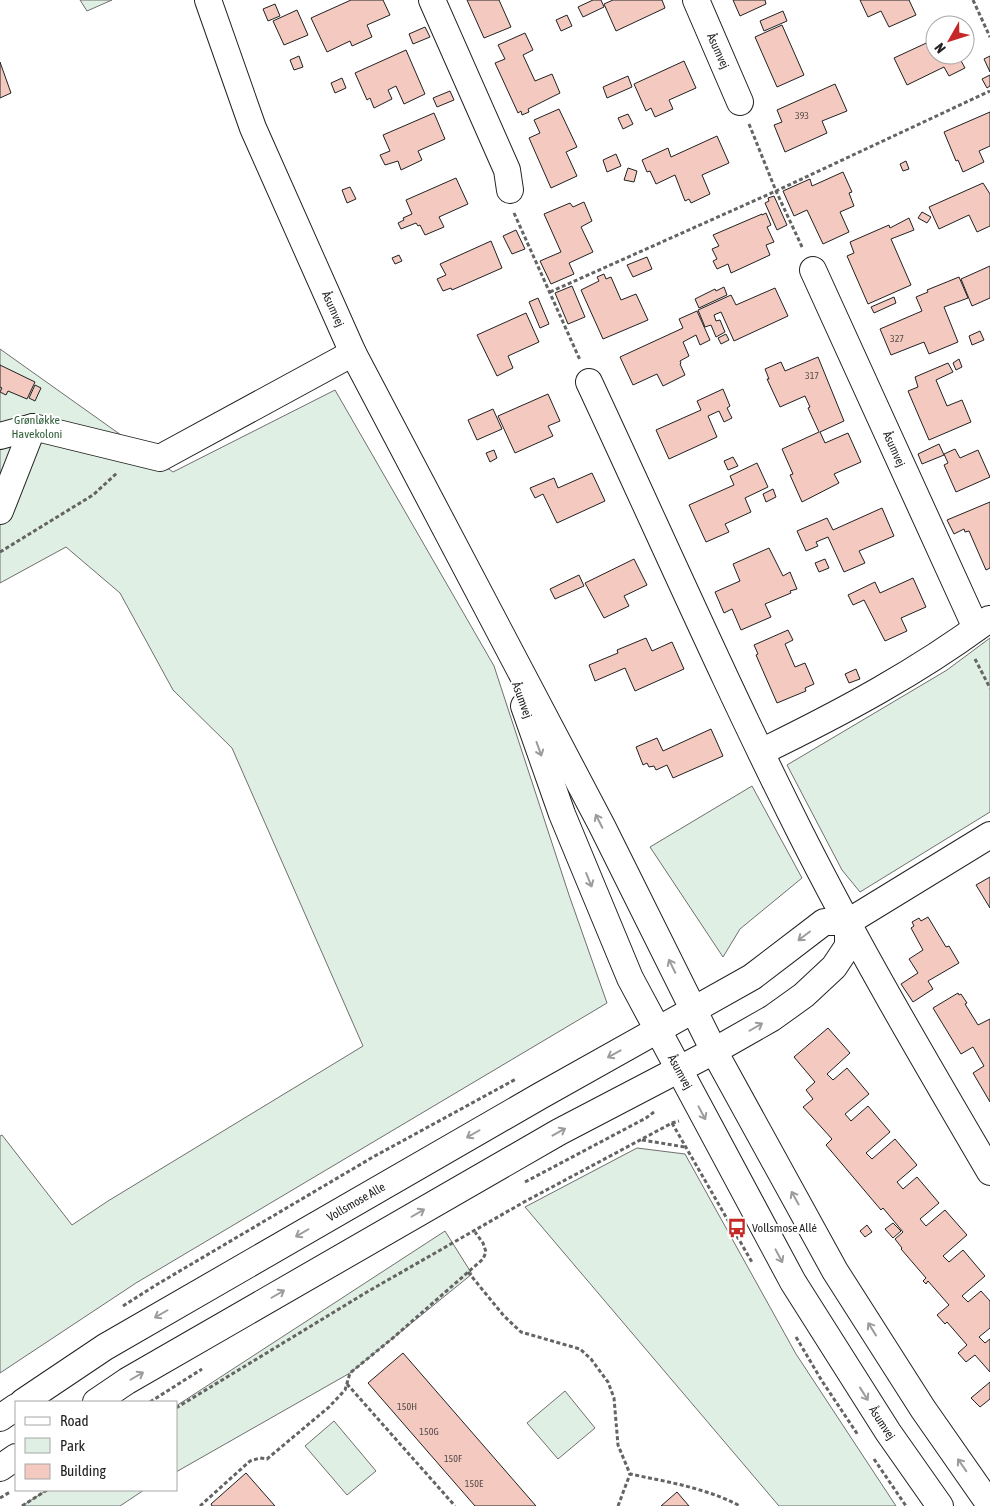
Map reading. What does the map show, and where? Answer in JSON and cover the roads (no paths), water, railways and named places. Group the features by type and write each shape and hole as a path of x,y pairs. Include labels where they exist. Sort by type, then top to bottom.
{"street":[{"name":"Åsumvej","path":"208,0 253,128 352,353 602,826 714,1051 835,1271 923,1409 990,1504"},
{"path":"432,0 507,170 510,190"},
{"name":"Åsumvej","path":"696,0 740,102"},
{"name":"Åsumvej","path":"813,270 977,628"},
{"path":"0,436 33,427 160,458 352,353"},
{"path":"589,382 761,752 802,835 919,1051 990,1172"},
{"path":"0,511 33,427"},
{"name":"Åsumvej","path":"486,605 571,835 630,978 793,1282 888,1432 940,1506"},
{"path":"761,752 882,690 928,662 977,628"},
{"path":"694,1010 752,978 824,922 848,922 990,834"},
{"path":"97,1401 127,1381 559,1132 679,1070 772,1018 804,994 834,967 848,946 848,922"},
{"name":"Vollsmose Alle","path":"24,1401 104,1347 540,1096 694,1010"},
{"path":"0,1418 15,1408"},
{"path":"0,1468 15,1458"}],"place":[{"name":"Vollsmose Allé","path":"737,1228"}],"park label":[{"name":"Grønløkke Havekoloni","path":"37,427"}]}
